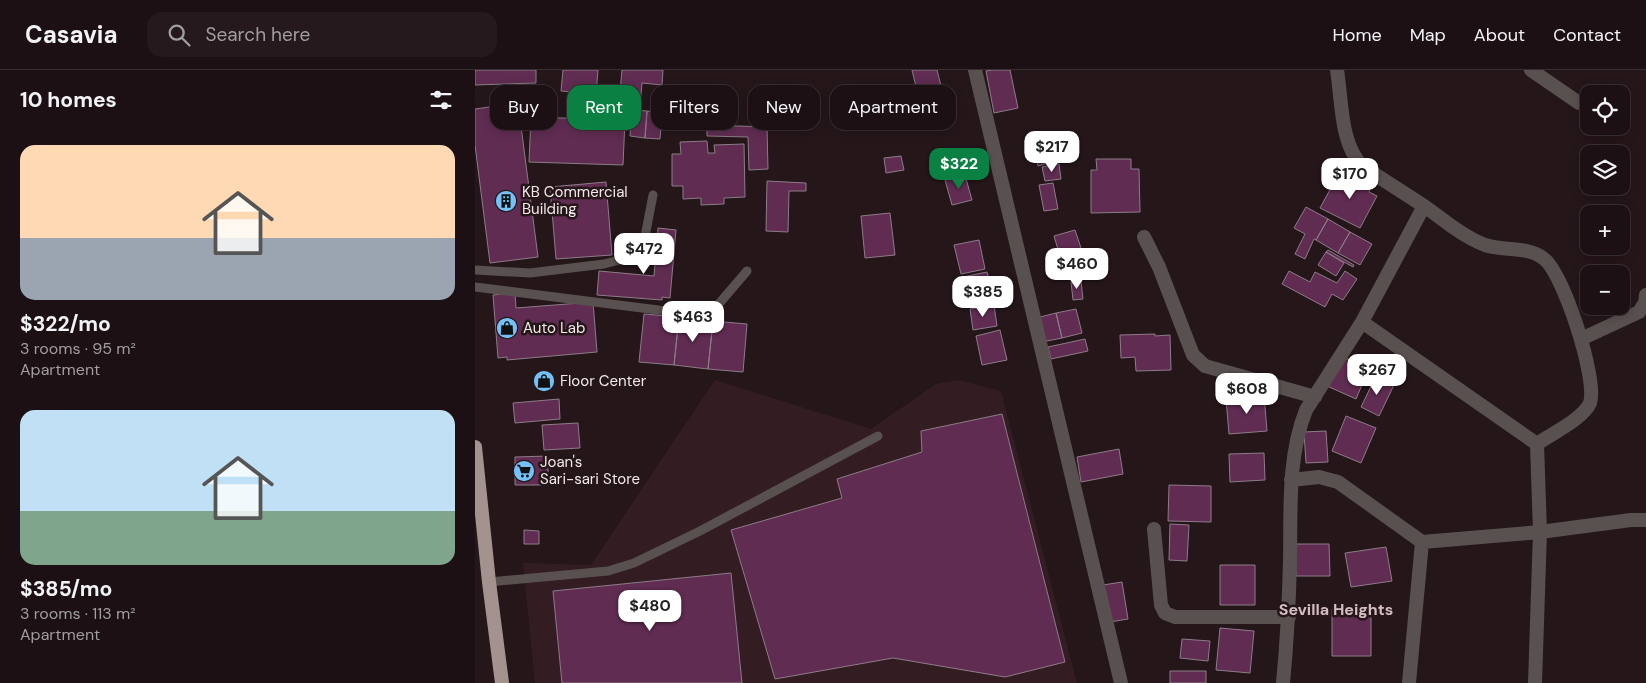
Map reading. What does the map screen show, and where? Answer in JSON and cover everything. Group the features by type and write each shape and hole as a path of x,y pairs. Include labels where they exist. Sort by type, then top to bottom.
{"highway":[{"path":"475,447 502,683"}],"street":[{"path":"975,70 1121,683"},
{"path":"1337,70 1346,134 1355,159 1362,166 1473,239 1485,245 1535,253 1544,258 1557,276 1581,340 1592,391 1590,402 1579,416 1537,444"},
{"path":"1531,70 1579,103"},
{"path":"1283,683 1289,616 1291,480 1302,420 1362,322 1424,206"},
{"path":"1144,238 1159,267 1193,355 1205,366 1315,397"},
{"path":"1581,340 1639,312 1645,303 1646,295"},
{"path":"1362,322 1537,444"},
{"path":"1535,683 1541,532 1537,444"},
{"path":"1291,480 1319,477 1338,482 1422,542 1541,532 1631,520 1646,520"},
{"path":"1154,530 1161,605 1165,613 1175,617 1289,616"},
{"path":"1409,683 1422,542"}],"lane":[{"path":"475,270 530,273 604,264 623,259 643,247 653,195"},
{"path":"475,287 674,312 717,306 747,271"},
{"path":"489,582 600,572 634,563 700,531 878,436"}],"shaded area":[{"path":"715,380 871,429 936,384 958,380 1001,391 1077,683 535,683 523,563 591,565"}],"building":[{"path":"475,70 536,70 536,83 475,85"},
{"path":"563,70 598,70 597,85 567,85 567,92 561,91"},
{"path":"622,70 663,70 662,85 642,83 641,94 641,85 621,85"},
{"path":"912,70 937,70 941,85 916,85"},
{"path":"1010,70 1018,108 994,113 986,71"},
{"name":"KB Commercial Building","path":"490,107 490,130 522,130 538,257 490,263 475,145 475,109"},
{"path":"641,111 647,111 645,138 630,136 630,130 641,130"},
{"path":"647,111 651,112 651,130 661,130 660,139 645,138"},
{"path":"557,118 567,118 567,130 625,130 623,165 529,162 530,130 557,130"},
{"path":"738,126 748,126 748,130 767,130 768,169 749,170 748,137 707,136 707,130 738,130"},
{"path":"707,141 708,153 715,153 714,145 744,144 745,197 724,198 724,204 701,205 701,198 683,199 683,186 672,186 672,154 681,154 680,142"},
{"path":"1059,148 1062,159 1038,166 1035,154"},
{"path":"901,156 904,170 886,173 884,158"},
{"path":"1096,159 1131,159 1131,169 1139,169 1140,212 1091,213 1091,170 1097,170"},
{"path":"1059,164 1061,179 1045,181 1042,167"},
{"path":"965,175 972,200 952,205 945,180"},
{"path":"1338,175 1351,182 1354,175 1372,184 1369,192 1377,196 1360,228 1320,208"},
{"path":"767,181 806,183 806,191 789,191 788,232 766,231"},
{"path":"606,182 612,255 556,259 550,187"},
{"path":"1053,183 1058,209 1044,211 1039,185"},
{"path":"1306,207 1328,219 1316,240 1314,239 1305,259 1295,254 1305,234 1294,228"},
{"path":"890,213 895,255 865,258 861,216"},
{"path":"1328,219 1350,232 1338,253 1316,240"},
{"path":"658,228 676,230 670,298 662,297 662,300 597,295 599,271 654,276"},
{"path":"1075,230 1084,257 1062,263 1054,236"},
{"path":"1350,232 1372,244 1360,265 1338,253"},
{"path":"979,240 985,269 961,274 954,245"},
{"path":"1328,250 1354,265 1353,267 1326,252"},
{"path":"1326,252 1344,263 1336,276 1318,265"},
{"path":"1289,271 1310,282 1315,272 1337,283 1345,271 1357,279 1343,300 1332,294 1325,307 1282,284"},
{"path":"987,272 994,301 969,306 963,277"},
{"path":"1081,281 1083,299 1073,300 1071,282"},
{"path":"515,293 516,308 593,302 597,352 507,360 507,357 498,358 493,295"},
{"path":"994,305 997,326 973,330 970,309"},
{"path":"1076,309 1082,333 1062,338 1056,313"},
{"path":"1056,313 1062,338 1042,342 1036,318"},
{"path":"644,314 679,317 674,365 639,362"},
{"path":"679,317 713,321 708,369 674,365"},
{"path":"713,321 747,324 743,372 708,369"},
{"path":"1000,330 1007,360 982,365 976,336"},
{"path":"1155,334 1155,336 1170,335 1171,370 1136,371 1135,357 1121,358 1120,335"},
{"path":"1085,339 1088,351 1051,359 1048,347"},
{"path":"1341,356 1369,368 1356,399 1327,386"},
{"path":"1376,376 1394,385 1379,416 1361,407"},
{"path":"1264,395 1267,431 1229,434 1226,399"},
{"path":"559,399 560,419 515,423 513,403"},
{"path":"1002,414 1065,662 1005,677 893,658 775,679 731,530 842,498 837,479 922,452 921,431"},
{"path":"1346,416 1376,428 1361,463 1332,451"},
{"path":"578,423 580,448 544,450 542,425"},
{"path":"1326,431 1328,462 1306,463 1304,432"},
{"path":"1119,449 1123,474 1081,482 1077,457"},
{"path":"1264,453 1265,480 1230,482 1229,454"},
{"path":"548,456 548,485 515,485 515,457"},
{"path":"1169,485 1211,486 1211,522 1168,521"},
{"path":"1170,524 1189,525 1187,561 1169,560"},
{"path":"524,530 539,531 539,544 524,544"},
{"path":"1295,544 1329,544 1330,576 1296,576"},
{"path":"1386,547 1392,581 1351,587 1345,553"},
{"path":"1220,565 1255,565 1255,605 1220,605"},
{"path":"731,573 742,683 562,683 553,591"},
{"path":"1122,582 1128,619 1110,622 1103,585"},
{"path":"1332,609 1371,609 1371,656 1332,656"},
{"path":"1220,628 1254,631 1250,673 1216,670"},
{"path":"1182,639 1210,641 1208,661 1180,658"},
{"path":"1170,671 1206,671 1206,683 1170,683"}],"place":[{"name":"KB Commercial Building","path":"506,201"},
{"name":"Auto Lab","path":"507,328"},
{"name":"Floor Center","path":"544,381"},
{"name":"Joan's Sari-sari Store","path":"524,471"}],"district":[{"name":"Sevilla Heights","path":"1336,609"}]}
